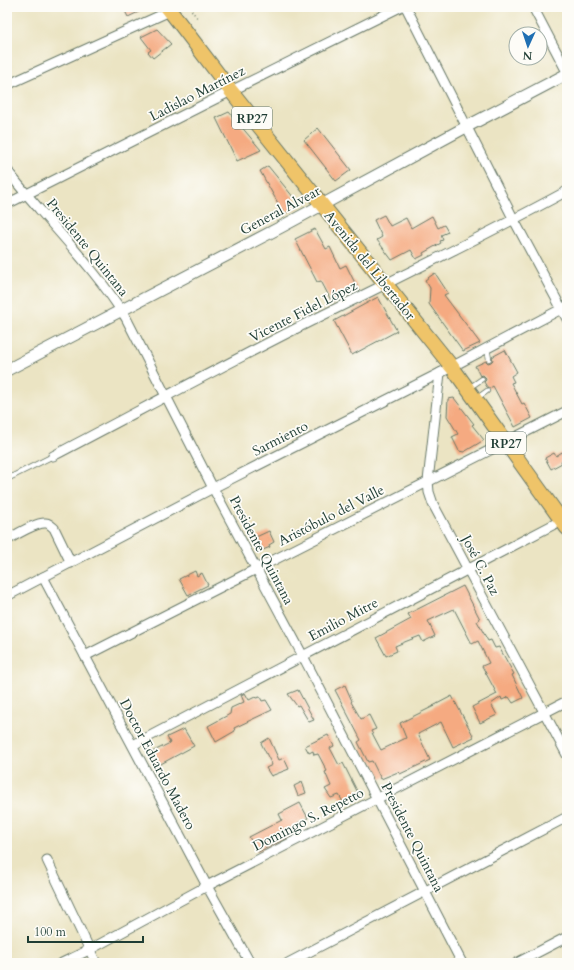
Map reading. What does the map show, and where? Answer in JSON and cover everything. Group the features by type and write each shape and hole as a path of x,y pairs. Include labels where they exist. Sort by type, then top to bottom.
{"main road":[{"name":"Avenida del Libertador","path":"168,9 231,91 386,285 446,370 471,394 505,442 565,521"}],"street":[{"name":"Ladislao Martínez","path":"7,204 400,7"},
{"path":"406,7 514,220 564,308 567,320"},
{"path":"533,7 567,73"},
{"path":"7,85 168,9"},
{"name":"General Alvear","path":"7,370 281,227 567,73"},
{"name":"Presidente Quintana","path":"7,170 95,274 121,310 213,488 378,799 462,963"},
{"name":"Vicente Fidel López","path":"52,456 305,325 514,220 567,191"},
{"name":"Sarmiento","path":"7,596 213,488 446,370 564,308"},
{"name":"José C. Paz","path":"446,370 428,481 429,492 433,504 567,755"},
{"name":"Aristóbulo del Valle","path":"85,656 567,411"},
{"name":"Emilio Mitre","path":"133,745 468,568 565,521"},
{"path":"7,540 34,526 41,523 46,523 54,528 71,563"},
{"name":"Doctor Eduardo Madero","path":"43,577 207,886 250,963"},
{"name":"Domingo S. Repetto","path":"62,963 207,886 567,701"},
{"path":"288,963 567,817"},
{"path":"47,860 96,963"},
{"path":"517,963 567,937"}],"lane":[{"path":"487,348 489,359"},
{"path":"471,394 482,379"},
{"path":"471,394 487,391"},
{"path":"7,479 52,456"}],"path":[{"path":"189,7 198,19"}],"building":[{"path":"123,7 149,7 128,17"},
{"path":"157,29 171,44 153,58 148,52 151,50 141,37"},
{"path":"229,112 261,150 237,161 216,118"},
{"path":"318,128 351,170 336,181 304,140"},
{"path":"268,166 300,206 284,214 260,171"},
{"path":"384,215 390,226 406,218 411,228 432,216 438,228 444,225 448,232 441,235 443,240 440,241 441,243 423,253 424,255 416,259 411,250 392,260 377,240 382,237 374,220"},
{"path":"315,229 326,249 330,247 340,268 346,265 358,289 332,302 321,281 317,282 295,239"},
{"path":"435,273 448,293 444,295 480,343 463,351 429,304 430,288 425,280"},
{"path":"378,297 397,331 352,355 334,321"},
{"path":"505,350 517,372 511,376 514,382 511,383 522,404 524,403 532,418 515,427 493,386 490,388 487,387 484,382 486,380 485,377 483,375 480,376 475,366 486,361 488,363 491,362 493,360 492,357"},
{"path":"454,398 484,440 464,452 459,451 452,437 458,434 447,416 448,399"},
{"path":"562,452 566,458 561,461 562,463 551,469 545,458 554,453 556,456"},
{"path":"269,531 274,542 269,545 270,547 263,550 256,537"},
{"path":"195,571 197,576 202,573 208,585 188,595 179,579"},
{"path":"463,586 480,619 477,621 488,641 491,640 495,648 499,647 514,674 512,675 523,698 513,703 509,697 502,700 501,697 491,704 497,715 480,723 472,707 497,694 482,666 489,663 478,641 472,644 454,609 428,621 435,636 423,642 420,636 407,641 395,646 397,651 386,656 376,638 411,619 408,614"},
{"path":"345,685 352,701 351,702 361,719 369,715 376,729 371,731 381,750 406,738 400,723 452,696 474,737 453,747 441,722 418,734 430,760 400,774 398,772 381,779 372,761 368,762 358,742 361,740 335,690"},
{"path":"298,690 314,720 309,722 299,705 297,706 288,694"},
{"path":"245,693 249,700 255,697 260,697 262,701 266,700 272,710 234,728 235,731 216,742 208,726 230,714 231,708 244,702 241,695"},
{"path":"184,729 194,746 157,766 150,753 170,743 167,737"},
{"path":"328,735 334,746 330,748 339,765 343,763 358,793 343,802 339,795 331,798 325,789 331,786 325,772 327,771 318,754 314,755 313,751 309,753 305,746"},
{"path":"269,738 279,760 284,758 289,769 271,776 266,768 272,765 261,743"},
{"path":"302,782 306,793 298,796 294,786"},
{"path":"300,803 308,818 298,823 302,831 258,852 249,837 282,820 279,814"}]}
